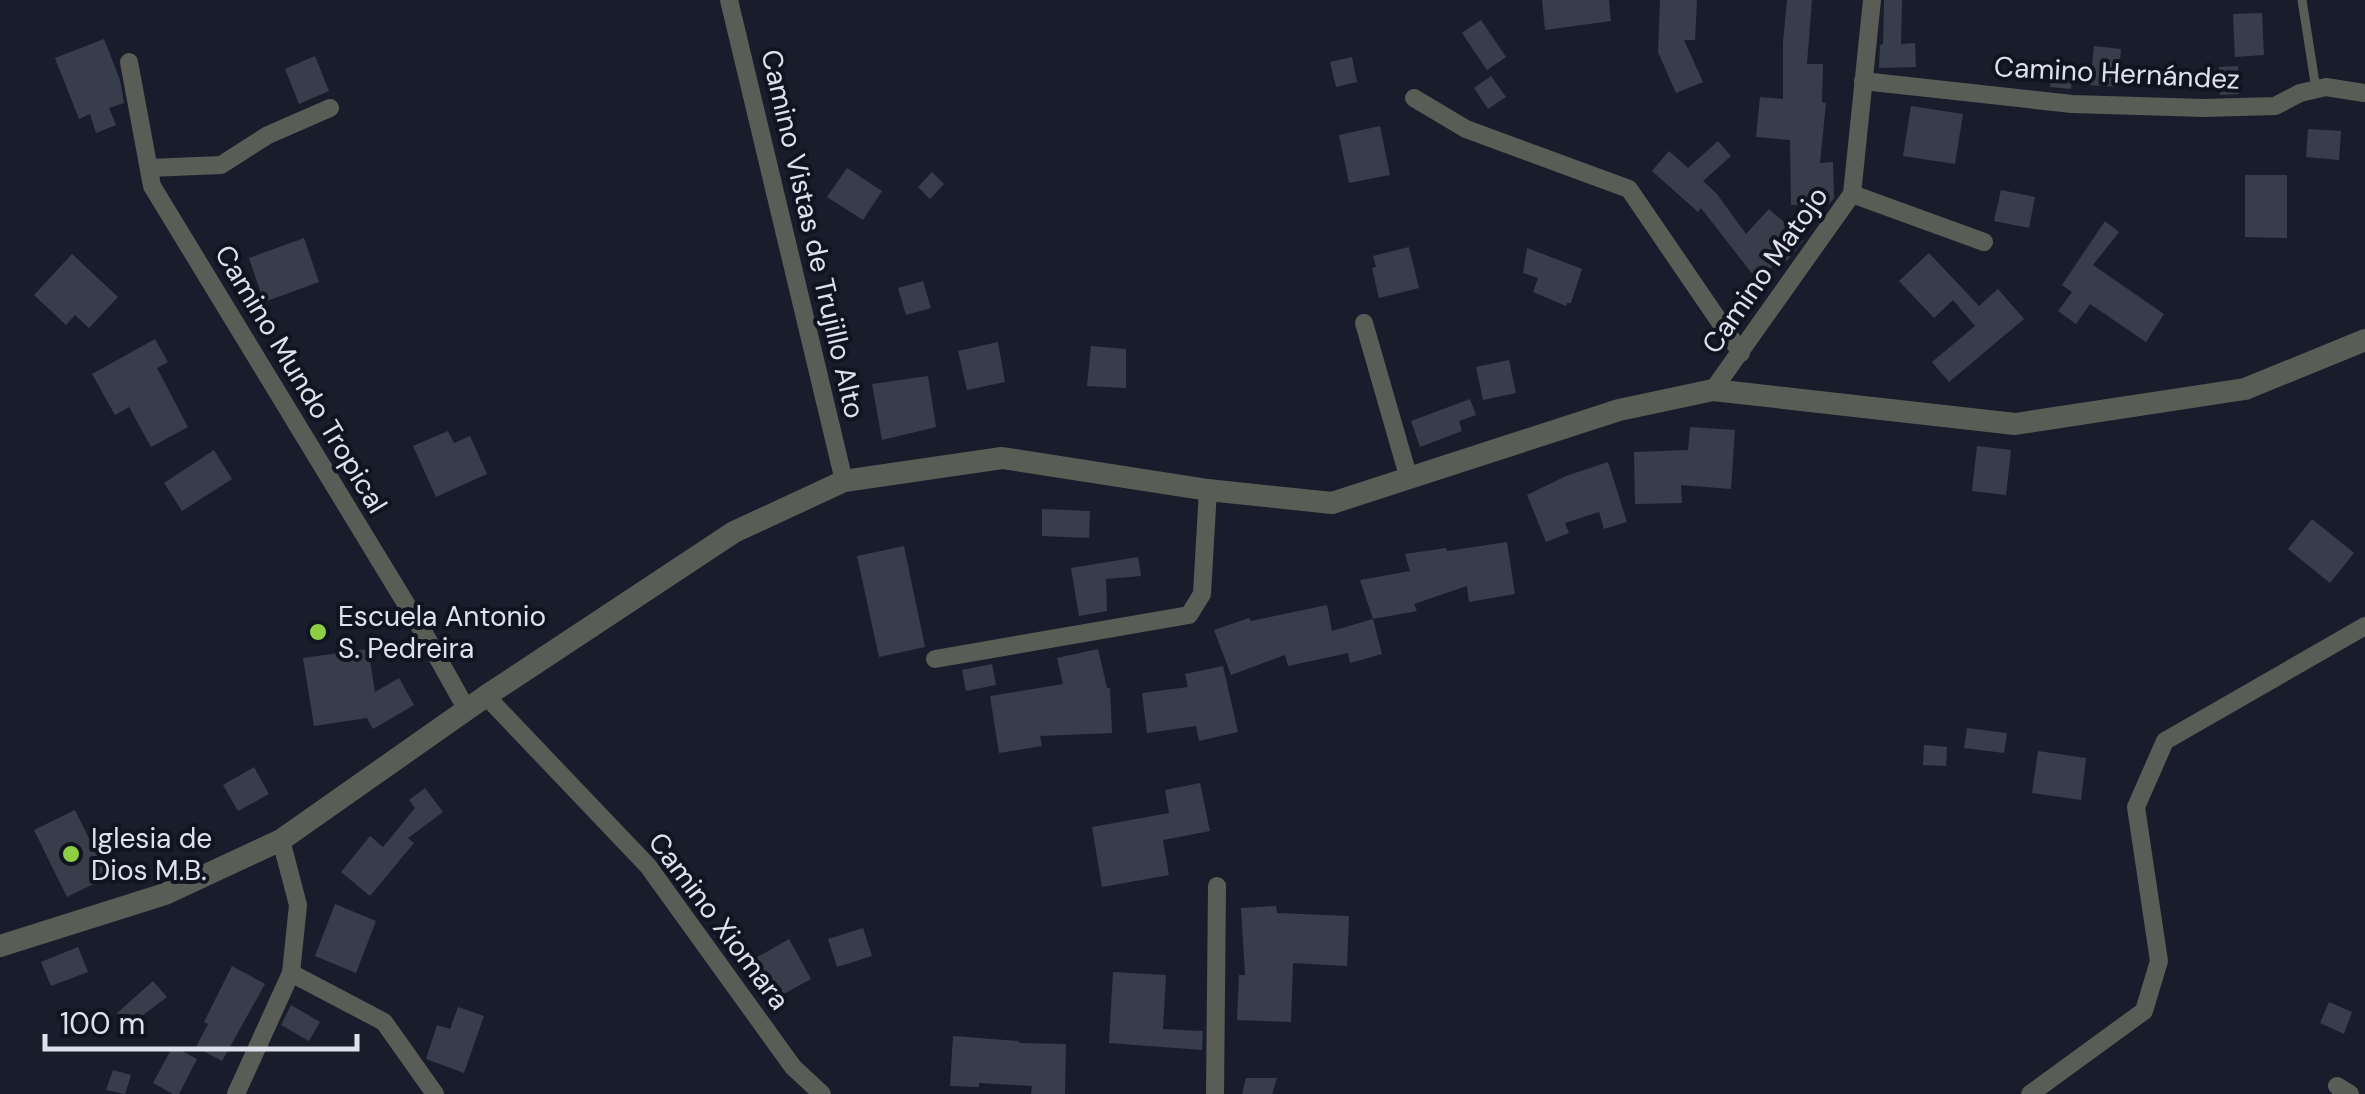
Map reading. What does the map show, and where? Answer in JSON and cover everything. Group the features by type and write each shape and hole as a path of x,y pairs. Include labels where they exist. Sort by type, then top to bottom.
{"street":[{"name":"Camino Vistas de Trujillo Alto","path":"729,0 844,482"},
{"name":"Camino Matojo","path":"1714,390 1852,194 1872,0"},
{"name":"Camino Mundo Tropical","path":"129,62 152,186 415,619 476,703"},
{"name":"Camino Hernández","path":"1863,81 2072,104 2204,108 2274,106 2300,92 2326,87 2364,94"},
{"path":"1414,98 1466,129 1629,189 1741,353"},
{"path":"149,168 221,165 268,135 330,108"},
{"path":"1852,194 1984,242"},
{"path":"1364,323 1409,480"},
{"path":"0,946 165,894 281,840 476,703 734,532 844,482 1002,458 1208,490 1332,502 1619,410 1714,390 2015,424 2245,388 2365,340"},
{"path":"935,659 1189,615 1202,594 1208,490"},
{"path":"2030,1094 2144,1010 2159,962 2136,807 2164,742 2365,626"},
{"name":"Camino Xiomara","path":"476,703 648,866 793,1067 822,1094"},
{"path":"236,1094 291,973 298,906 281,840"},
{"path":"1214,1094 1217,886"},
{"path":"291,973 384,1022 435,1094"}],"lane":[{"path":"2302,0 2316,89"}],"building":[{"path":"1542,0 1609,0 1611,21 1545,30"},
{"path":"1660,0 1697,0 1695,40 1684,40 1703,82 1676,93 1658,52"},
{"path":"1787,0 1812,0 1807,64 1823,64 1822,102 1826,103 1820,163 1833,162 1834,198 1829,204 1791,205 1790,140 1756,137 1760,97 1783,99"},
{"path":"1884,0 1902,0 1901,44 1915,43 1916,67 1879,68"},
{"path":"2262,13 2264,55 2235,57 2233,14"},
{"path":"1481,20 1506,57 1487,70 1462,33"},
{"path":"104,39 120,80 124,103 109,108 116,125 96,133 90,114 79,119 55,58"},
{"path":"2094,46 2121,49 2118,87 2090,85"},
{"path":"315,56 329,91 299,104 285,69"},
{"path":"1352,57 1357,82 1336,87 1330,62"},
{"path":"2238,66 2239,94 2220,95 2219,67"},
{"path":"2051,69 2073,71 2071,89 2050,87"},
{"path":"1491,76 1506,97 1488,109 1474,88"},
{"path":"1911,106 1963,114 1955,164 1903,156"},
{"path":"1380,126 1390,175 1349,183 1339,135"},
{"path":"2308,129 2341,131 2339,160 2306,157"},
{"path":"1718,141 1731,156 1703,181 1746,234 1769,209 1804,240 1787,261 1783,257 1757,280 1701,208 1698,212 1652,171 1669,151 1688,168"},
{"path":"847,168 882,191 863,220 827,197"},
{"path":"932,172 944,184 930,199 918,187"},
{"path":"2245,175 2287,175 2287,238 2245,237"},
{"path":"2001,190 2035,197 2029,228 1994,221"},
{"path":"2105,221 2119,232 2093,265 2164,314 2146,342 2090,304 2076,324 2058,311 2072,292 2062,285"},
{"path":"304,238 319,282 264,302 249,258"},
{"path":"1409,247 1419,288 1379,298 1373,256"},
{"path":"1527,248 1582,269 1571,303 1566,306 1533,292 1538,278 1523,273"},
{"path":"1929,253 1979,306 1998,289 2024,319 1949,382 1932,362 1975,326 1953,300 1934,318 1899,281"},
{"path":"72,254 118,297 89,328 75,315 66,325 34,295"},
{"path":"923,281 931,308 906,315 898,288"},
{"path":"155,339 168,362 157,368 188,427 151,447 129,407 115,415 92,374"},
{"path":"998,342 1005,382 967,390 958,351"},
{"path":"1091,346 1126,349 1126,388 1087,386"},
{"path":"1509,360 1516,393 1483,400 1476,367"},
{"path":"928,376 936,427 882,440 872,384"},
{"path":"1470,399 1476,415 1459,421 1462,431 1420,447 1411,421"},
{"path":"1690,427 1735,430 1731,489 1681,485 1682,503 1635,504 1634,452 1688,450"},
{"path":"448,431 454,443 470,436 487,474 436,497 413,446"},
{"path":"1977,446 2011,450 2006,495 1972,491"},
{"path":"214,450 232,479 182,511 164,483"},
{"path":"1608,462 1627,522 1604,529 1599,512 1565,523 1569,533 1546,542 1527,495"},
{"path":"1042,509 1090,511 1089,538 1042,536"},
{"path":"2312,519 2354,553 2330,583 2288,549"},
{"path":"1507,542 1515,594 1469,602 1467,586 1414,604 1417,611 1373,619 1360,580 1410,571 1405,554"},
{"path":"904,546 925,647 879,657 857,556"},
{"path":"1138,557 1141,576 1106,579 1107,611 1079,616 1071,568"},
{"path":"1327,605 1332,631 1373,619 1382,654 1350,663 1348,653 1288,666 1285,655 1231,675 1214,630 1249,618 1251,621"},
{"path":"368,649 375,692 399,678 414,705 373,729 367,718 314,726 303,658"},
{"path":"1098,649 1110,688 1112,733 1040,736 1042,746 999,753 990,696 1063,684 1057,658"},
{"path":"992,664 996,685 966,691 962,670"},
{"path":"1223,666 1238,732 1199,741 1196,726 1147,733 1142,693 1188,687 1185,674"},
{"path":"1967,728 2007,733 2004,753 1964,748"},
{"path":"1924,745 1947,747 1946,766 1923,765"},
{"path":"2038,751 2086,758 2081,800 2032,793"},
{"path":"254,767 269,794 238,811 223,785"},
{"path":"1200,783 1210,831 1163,840 1169,875 1102,887 1092,827 1169,813 1165,790"},
{"path":"425,788 443,812 408,838 414,843 370,896 341,872 370,836 383,847 415,808 409,800"},
{"name":"Iglesia de Dios M.B.","path":"75,810 108,877 67,897 34,830"},
{"path":"335,904 376,921 356,973 315,956"},
{"path":"1276,906 1277,913 1349,916 1347,966 1293,963 1291,1022 1237,1020 1239,975 1245,975 1241,908"},
{"path":"863,928 872,956 837,967 828,939"},
{"path":"789,939 811,979 776,998 754,959"},
{"path":"78,947 88,972 51,986 41,962"},
{"path":"232,966 265,984 222,1061 196,1047"},
{"path":"1113,972 1166,975 1163,1029 1203,1031 1202,1050 1109,1043"},
{"path":"153,981 167,997 127,1027 116,1014"},
{"path":"2329,1002 2352,1012 2344,1034 2320,1023"},
{"path":"291,1005 320,1022 309,1041 281,1025"},
{"path":"458,1007 484,1016 464,1073 426,1059 437,1025 450,1029"},
{"path":"953,1036 1066,1044 1065,1094 1031,1094 1032,1086 950,1086"},
{"path":"173,1046 197,1059 179,1094 153,1083"},
{"path":"113,1070 131,1075 125,1094 106,1090"},
{"path":"1246,1078 1277,1078 1272,1094 1242,1094"}],"place":[{"name":"Escuela Antonio S. Pedreira","path":"318,632"},
{"name":"Iglesia de Dios M.B.","path":"71,854"}]}
